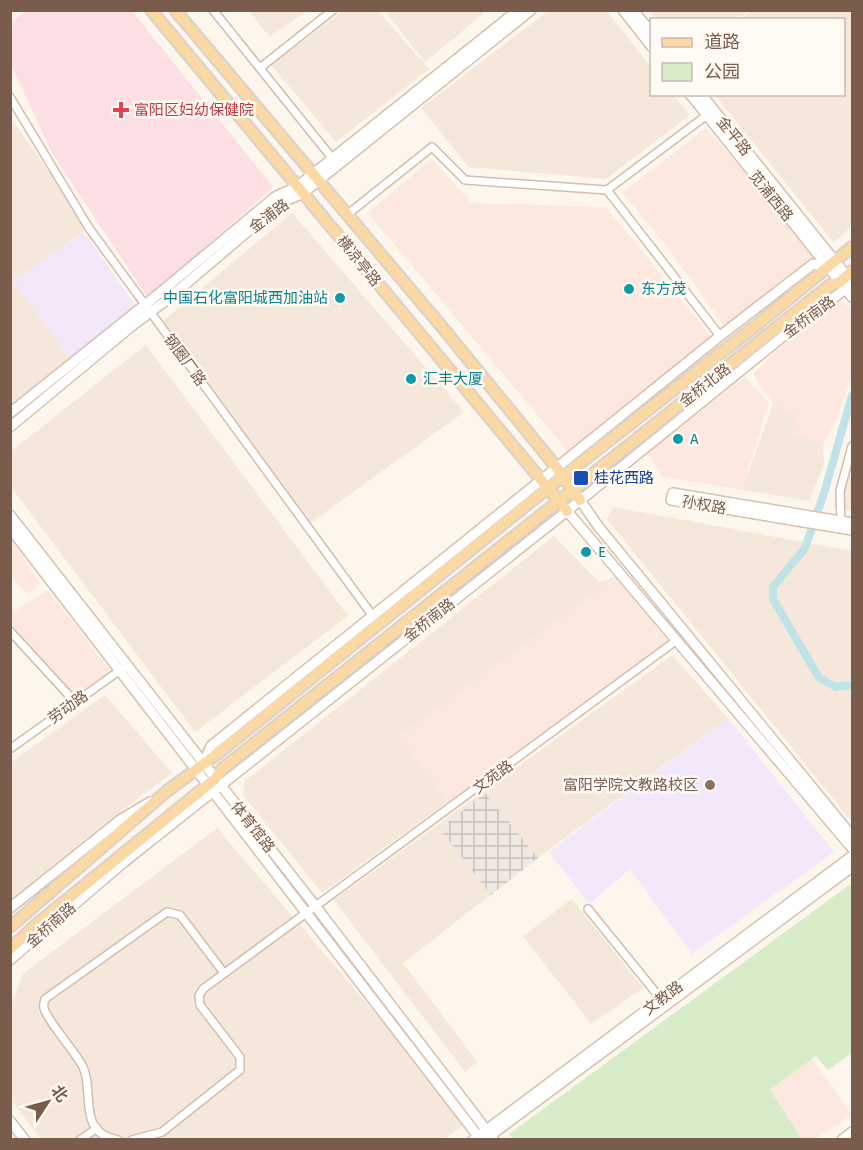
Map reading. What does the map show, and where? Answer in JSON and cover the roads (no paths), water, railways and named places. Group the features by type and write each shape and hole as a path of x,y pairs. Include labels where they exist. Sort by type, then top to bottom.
{"main road":[{"name":"横凉亭路","path":"151,10 567,511"},
{"name":"横凉亭路","path":"175,10 348,214 560,472 580,500"},
{"name":"金浦路","path":"316,176 332,158 518,10"},
{"name":"金浦路","path":"10,427 275,197 301,189 531,10"},
{"path":"623,10 650,46"},
{"path":"633,10 650,32"},
{"name":"苋浦西路","path":"692,96 849,283"},
{"name":"金平路","path":"703,96 831,264"},
{"name":"金桥北路","path":"560,472 754,327 852,247"},
{"name":"金桥北路","path":"545,484 720,336 813,264 831,264"},
{"name":"金桥北路","path":"558,500 830,285 849,283"},
{"name":"金桥南路","path":"10,949 37,924 567,511 849,283"},
{"name":"金浦路","path":"10,412 148,308"},
{"path":"759,342 781,338"},
{"name":"金桥南路","path":"200,767 211,746 372,615 545,484"},
{"name":"金桥南路","path":"10,908 120,820 200,767 545,484"},
{"name":"孙权路","path":"807,519 673,492 671,500 835,523 852,523"},
{"name":"金桥南路","path":"10,960 214,785 222,769 558,500"},
{"path":"580,500 598,526 852,836"},
{"path":"567,511 852,848"},
{"name":"体育馆路","path":"10,515 122,668"},
{"name":"孙权路","path":"835,523 852,530"},
{"name":"体育馆路","path":"10,528 312,910 484,1137"},
{"path":"318,672 327,652"},
{"path":"360,660 381,657"},
{"name":"金桥南路","path":"10,927 167,791"},
{"name":"文教路","path":"484,1137 661,999 852,856"},
{"name":"文教路","path":"484,1137 852,867"},
{"path":"10,1121 25,1140"},
{"path":"842,1140 852,1131"}],"street":[{"path":"213,10 332,158"},
{"path":"260,68 333,10"},
{"name":"钢圈厂路","path":"10,97 89,228 372,615"},
{"path":"348,214 432,147 465,180 607,190 707,115"},
{"path":"607,190 720,336"},
{"path":"835,523 840,491 852,446"},
{"path":"10,631 75,702"},
{"name":"文苑路","path":"162,1132 240,1070 240,1058 199,1001 203,989 677,640"},
{"name":"劳动路","path":"10,748 122,668"},
{"path":"588,909 661,999"},
{"path":"118,1140 104,1138 88,1112 84,1071 78,1058 45,1011 45,999 167,912 180,915 224,974"},
{"path":"80,1140 97,1128"},
{"path":"132,1140 162,1132 168,1140"}],"waterway":[{"path":"852,395 825,490 805,548 773,587 773,599 819,678 836,687 852,685"}],"place":[{"name":"富阳区妇幼保健院","path":"121,110"},
{"name":"东方茂","path":"629,289"},
{"name":"中国石化富阳城西加油站","path":"340,298"},
{"name":"汇丰大厦","path":"411,379"},
{"name":"A","path":"678,439"},
{"name":"桂花西路","path":"581,478"},
{"name":"E","path":"586,552"},
{"name":"富阳学院文教路校区","path":"710,785"}]}
